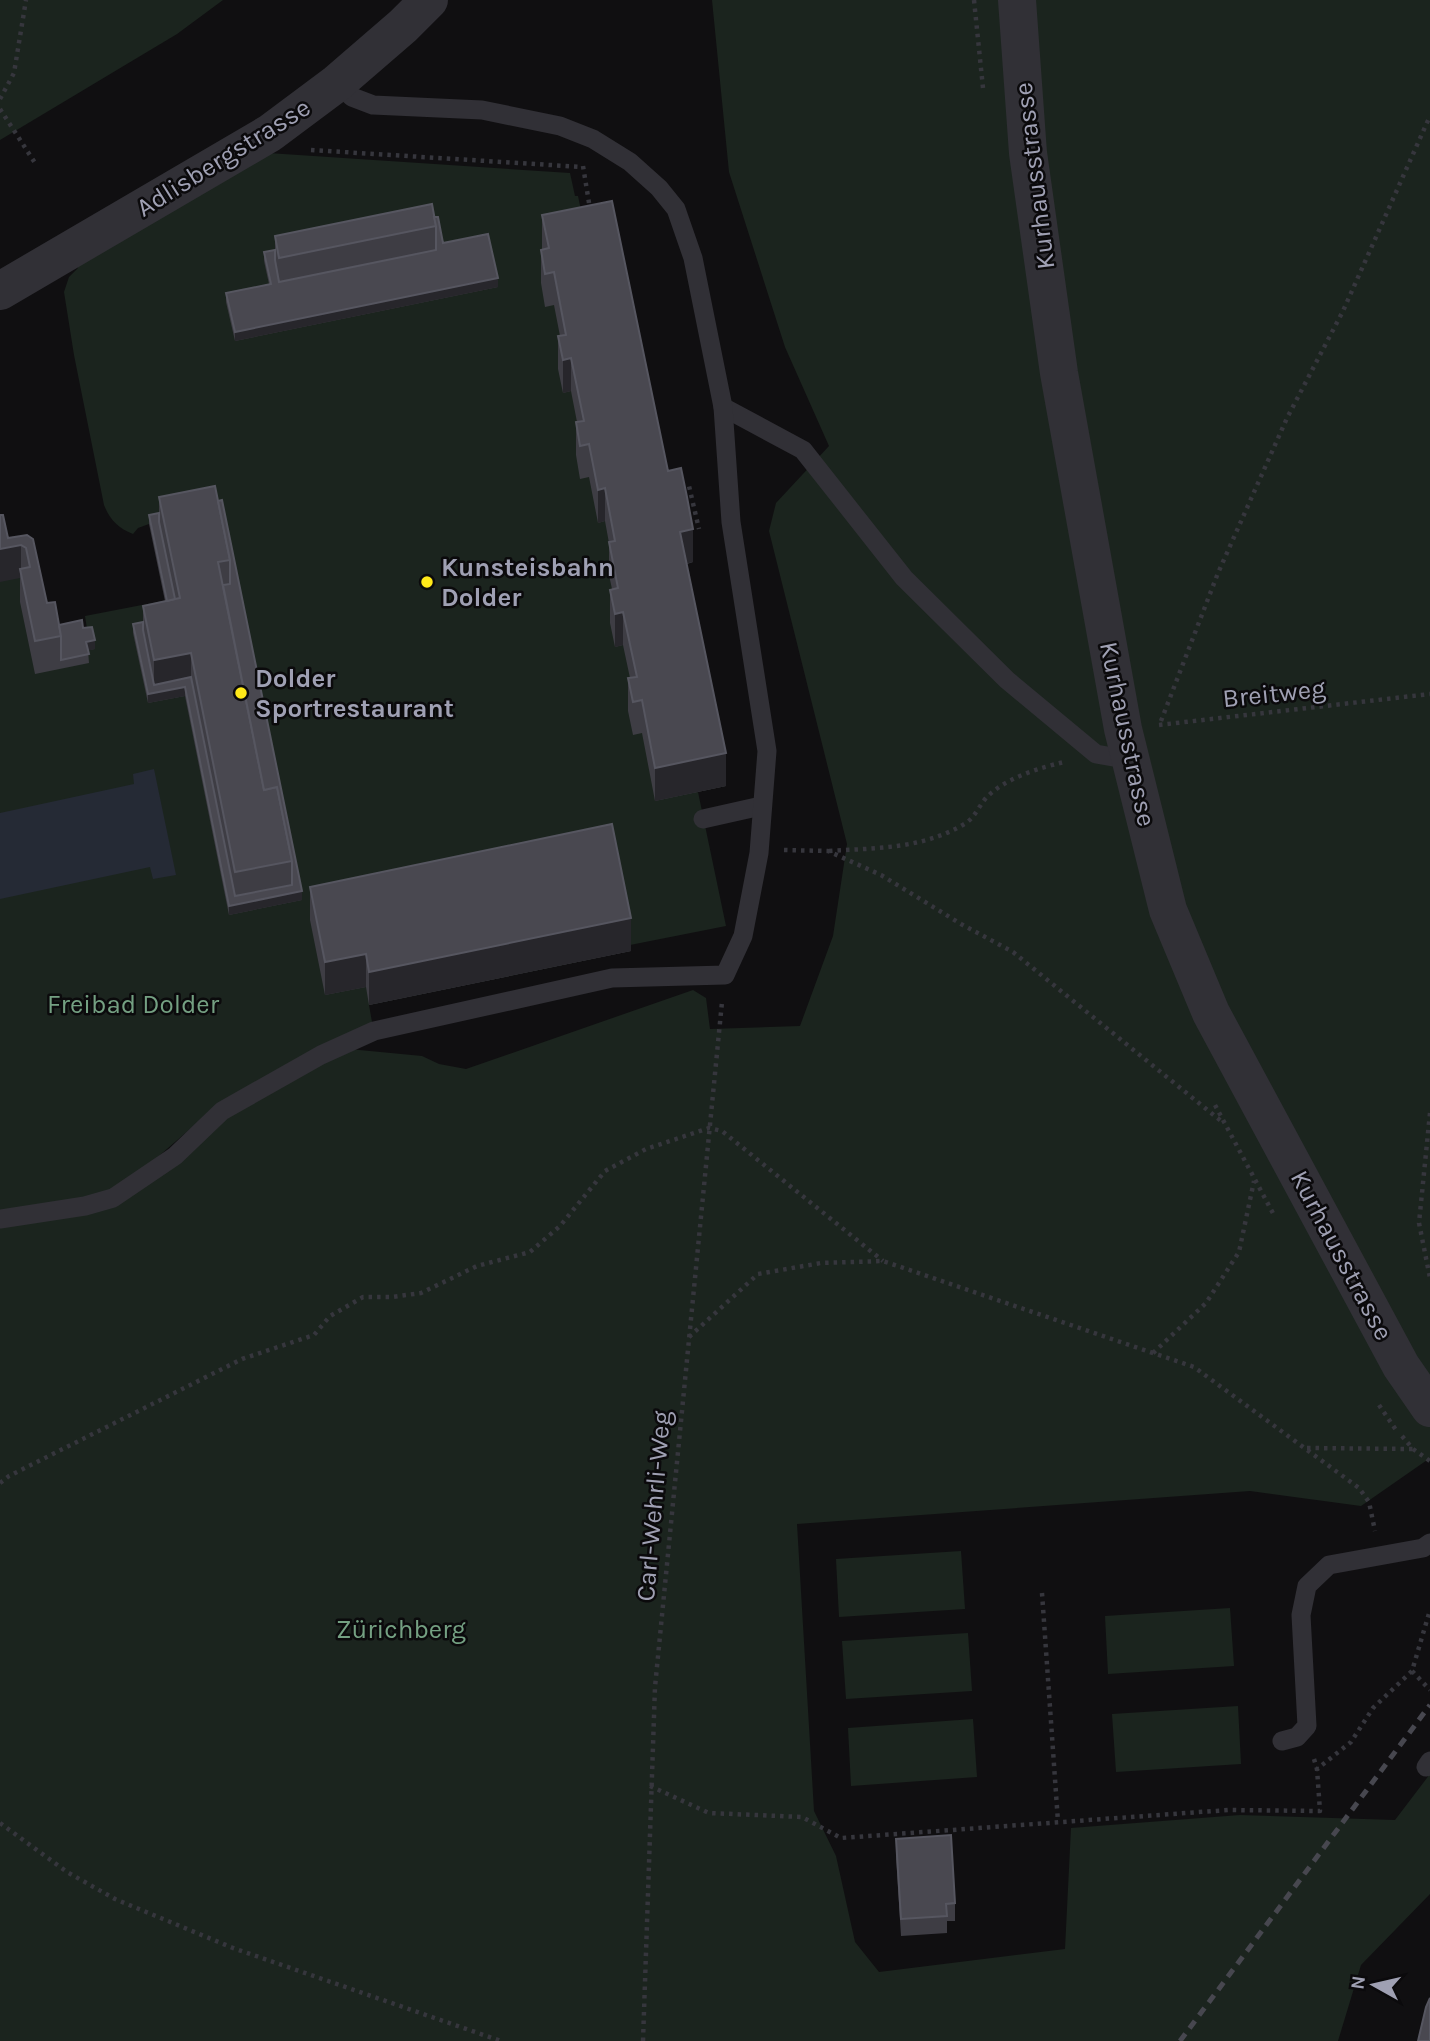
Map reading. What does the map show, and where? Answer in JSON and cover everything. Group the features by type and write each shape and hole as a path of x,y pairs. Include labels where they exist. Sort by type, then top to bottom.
{"street":[{"name":"Adlisbergstrasse","path":"0,291 270,133 337,83 429,0"},
{"name":"Kurhausstrasse","path":"1017,0 1028,153 1055,345 1127,742 1168,910 1211,1013 1401,1366 1430,1408"}],"lane":[{"path":"0,1219 85,1206 113,1198 175,1156 222,1111 321,1055 374,1031 612,978 725,975 743,936 759,853 761,806 768,751 731,522 723,407 693,258 676,209 659,188 630,162 593,139 560,126 482,110 373,105 352,97 337,83"},
{"path":"723,407 803,450 904,578 1007,680 1127,742"},
{"path":"703,819 761,806"},
{"path":"1282,1741 1297,1737 1307,1726 1301,1615 1307,1586 1329,1565 1423,1548 1430,1543"}],"path":[{"path":"0,99 14,73 26,0"},
{"path":"0,109 37,166"},
{"path":"1127,742 1218,573 1281,430 1343,311 1430,116"},
{"path":"298,149 582,167 593,220"},
{"path":"678,488 689,486 699,529 687,530"},
{"name":"Breitweg","path":"759,853 904,847 943,834 966,822 986,797 1028,771 1127,742 1430,695"},
{"path":"828,851 881,874 961,924 1013,952 1222,1122"},
{"name":"Carl-Wehrli-Weg","path":"643,2041 655,1687 725,975"},
{"path":"1430,1113 1419,1223 1430,1278"},
{"path":"0,1483 9,1476 242,1359 314,1335 330,1316 363,1297 421,1293 477,1266 530,1252 560,1226 605,1171 646,1149 709,1128 722,1131 883,1261 1194,1367 1359,1488 1369,1502 1379,1555"},
{"path":"1153,1353 1206,1303 1239,1252 1255,1180"},
{"path":"688,1337 758,1274 821,1263 883,1261"},
{"path":"1306,1448 1413,1449"},
{"path":"1042,1593 1058,1822"},
{"path":"1317,1769 1351,1742 1373,1708 1412,1671 1430,1610"},
{"path":"1412,1671 1430,1690"},
{"path":"650,1786 709,1813 802,1817 841,1838 1228,1810 1320,1811 1317,1769 1307,1726"},
{"path":"0,1823 67,1872 115,1899 233,1948 501,2041"}],"green space":[{"path":"0,0 223,0 177,34 0,140"},
{"name":"Zürichberg","path":"712,0 1430,0 1430,1458 1361,1506 1250,1491 797,1524 814,1811 836,1856 855,1942 879,1972 1065,1949 1071,1828 1240,1815 1395,1820 1430,1774 1430,1894 1361,1965 1338,2041 0,2041 0,1224 116,1206 227,1117 349,1049 422,1056 439,1064 466,1069 693,990 706,998 710,1029 800,1026 833,936 847,844 769,531 776,503 829,446 785,347 729,172"},
{"name":"Kunsteisbahn Dolder","path":"268,153 570,173 587,239 668,503 687,530 693,562 681,565 726,786 698,792 726,926 630,945 631,951 369,1005 372,1022 220,1103 138,1174 113,1189 84,1200 0,1213 0,548 27,568 47,636 87,629 85,616 173,599 159,530 149,524 138,528 133,534 128,532 115,523 104,505 64,292 69,277 78,266"},
{"path":"961,1551 965,1609 839,1617 836,1559"},
{"path":"1230,1608 1234,1666 1108,1674 1105,1616"},
{"path":"968,1633 972,1691 846,1699 842,1641"},
{"path":"1238,1706 1241,1764 1116,1772 1112,1714"},
{"path":"973,1719 977,1777 851,1786 848,1728"}],"shaded area":[{"path":"154,769 176,875 153,879 150,867 0,899 0,813 134,784 133,774"}],"building":[{"path":"612,201 668,471 681,468 687,497 693,529 680,532 726,753 655,768 642,700 633,702 628,678 637,677 623,612 615,614 610,590 618,588 609,542 615,541 605,488 598,490 589,444 580,446 576,422 584,421 571,358 563,360 558,336 566,335 554,272 545,274 541,250 549,248 542,215"},
{"path":"432,204 436,226 279,258 275,236"},
{"path":"434,217 438,217 443,243 488,234 498,278 235,332 226,293 271,284 264,252 275,250 279,282 436,250"},
{"path":"215,486 230,560 218,562 264,790 277,787 292,861 235,872 191,653 154,660 143,606 180,598 159,497"},
{"path":"222,500 302,891 229,906 185,687 148,694 133,624 143,622 154,685 191,677 235,896 292,885 292,861 277,787 264,790 223,585 230,584 230,560 218,501"},
{"path":"159,513 175,599 167,601 149,515"},
{"path":"0,515 3,515 8,538 27,535 33,539 47,603 55,602 61,636 35,641 20,569 30,567 26,548 21,545 0,549"},
{"path":"82,620 83,628 92,627 95,640 86,642 89,654 61,660 59,625"},
{"path":"612,824 631,918 369,972 366,954 325,962 310,887"},
{"path":"951,1835 955,1903 946,1904 947,1916 901,1919 896,1839"},
{"path":"1430,1998 1430,2041 1418,2041 1426,2007"}],"railway":[{"path":"1180,2041 1430,1705"}],"place":[{"name":"Kunsteisbahn Dolder","path":"427,582"},
{"name":"Dolder Sportrestaurant","path":"241,693"}],"park label":[{"name":"Freibad Dolder","path":"133,1004"}]}
